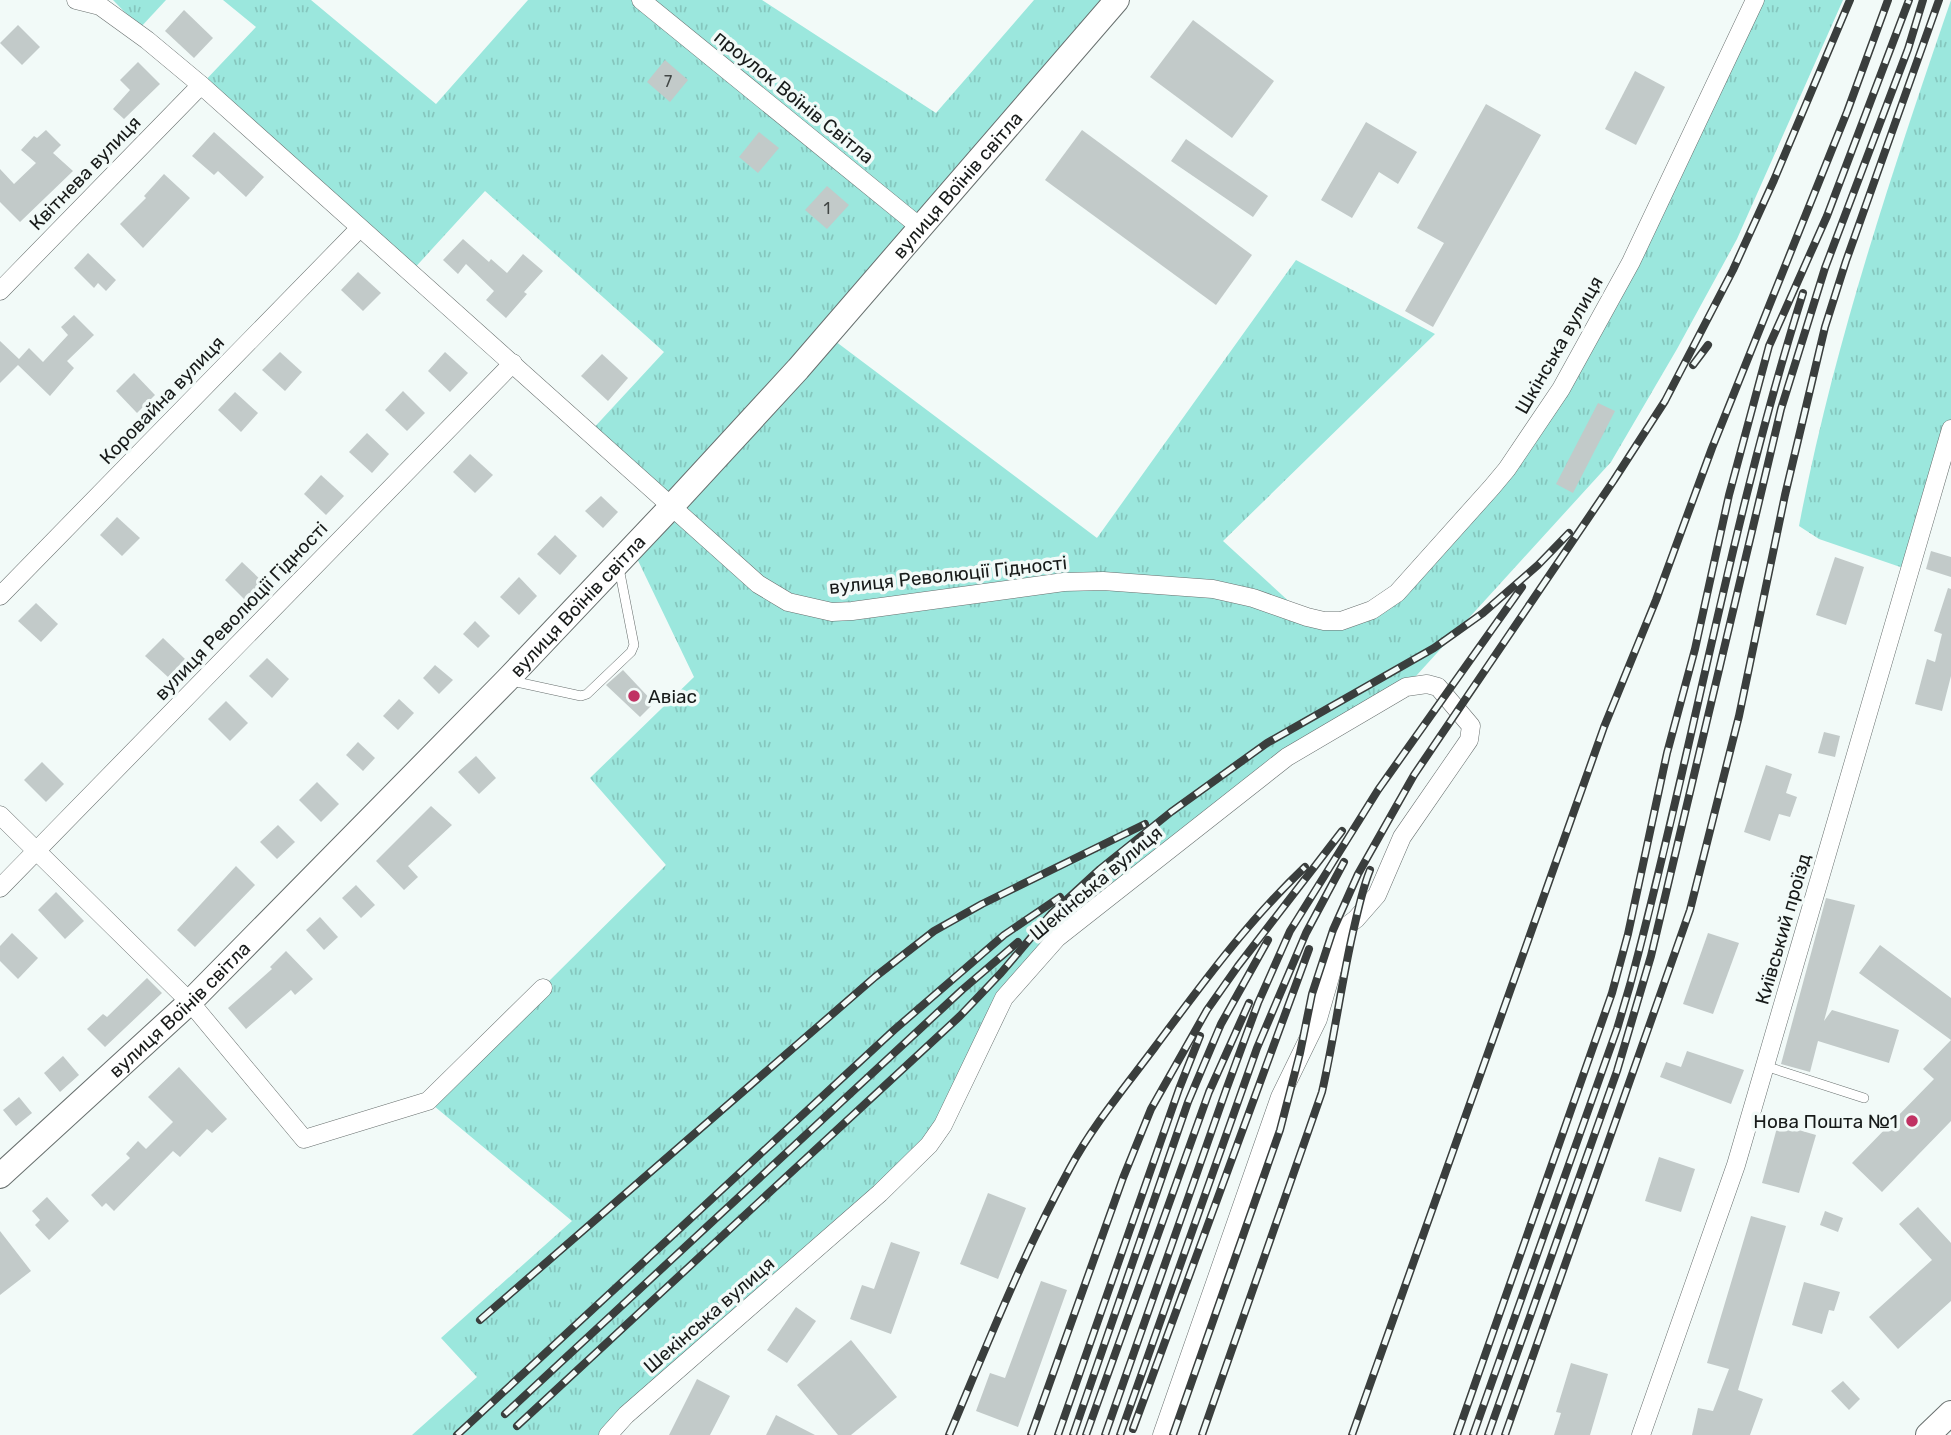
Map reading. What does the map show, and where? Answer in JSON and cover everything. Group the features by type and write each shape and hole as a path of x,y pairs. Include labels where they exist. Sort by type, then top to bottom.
{"street":[{"name":"вулиця Революції Гідності","path":"76,0 100,6 147,40 201,85 758,584 788,602 817,610 852,611 1064,582 1103,581 1213,589 1253,598 1307,617"},
{"name":"проулок Воїнів Світла","path":"641,0 920,227"},
{"name":"вулиця Воїнів світла","path":"0,1176 190,1002 507,680 797,369 1117,0"},
{"name":"Шкінська вулиця","path":"1307,617 1324,621 1349,619 1373,610 1397,593 1507,469 1561,389 1631,262 1755,0"},
{"name":"Квітнева вулиця","path":"0,291 201,85"},
{"name":"Коровайна вулиця","path":"0,596 354,234"},
{"name":"вулиця Революції Гідності","path":"0,888 513,363"},
{"name":"Київський проїзд","path":"1641,1435 1736,1165 1951,429"},
{"name":"Шекінська вулиця","path":"608,1435 626,1415 880,1193 929,1146 943,1125 1004,998 1057,938 1287,757 1406,687 1427,684 1438,687 1471,726 1469,740 1402,837 1377,895 1362,913 1344,928 1318,1018 1280,1097 1162,1435"},
{"path":"0,815 190,1002 304,1139 428,1101 543,988"},
{"path":"1928,1435 1951,1413"}],"lane":[{"path":"507,680 581,696 587,694 631,652 633,640 618,563"},
{"path":"1765,1066 1864,1098"}],"green space":[{"path":"113,0 166,0 140,28"},
{"path":"223,0 311,0 436,104 528,0 762,0 936,113 1034,0 1116,0 827,335 1097,538 1296,260 1435,334 1223,541 1306,617 1324,621 1397,593 1561,389 1755,0 1843,0 1737,239 1611,462 1406,687 1287,757 1057,938 1004,998 943,1125 608,1435 412,1435 477,1377 441,1338 572,1221 428,1101 666,865 590,778 694,677 632,548 670,506 590,432 664,352 485,191 411,272 201,85 256,27"},
{"path":"1951,0 1951,429 1909,570 1819,539 1799,526 1846,326"}],"building":[{"path":"184,10 213,38 194,58 165,31"},
{"path":"1193,20 1274,81 1232,138 1150,77"},
{"path":"18,25 40,47 22,65 0,43"},
{"path":"665,60 688,80 670,102 647,82"},
{"path":"138,62 160,84 124,119 113,109 130,90 120,80"},
{"path":"1635,71 1665,87 1636,145 1605,129"},
{"path":"1486,104 1541,135 1433,327 1405,311 1444,243 1417,228"},
{"path":"1366,122 1417,152 1398,184 1379,172 1352,218 1321,200"},
{"path":"46,130 61,145 53,153 73,171 20,222 0,202 0,169 14,184 36,163 21,150 34,136 37,138"},
{"path":"1082,130 1252,255 1216,305 1045,180"},
{"path":"214,132 264,177 246,197 218,171 214,175 192,156"},
{"path":"759,132 779,148 758,173 739,157"},
{"path":"1186,139 1268,196 1253,217 1171,161"},
{"path":"164,174 190,198 143,248 120,224 146,198 144,196"},
{"path":"827,186 849,205 827,229 805,210"},
{"path":"463,239 489,262 491,259 507,273 523,254 543,271 506,318 486,300 494,291 466,264 458,274 443,260"},
{"path":"88,253 116,280 106,291 98,283 94,288 74,268"},
{"path":"358,272 381,293 363,311 341,290"},
{"path":"74,315 94,335 67,361 74,368 50,396 18,365 0,383 0,341 19,359 29,348 43,362 68,335 61,327"},
{"path":"280,352 302,372 285,391 262,370"},
{"path":"445,352 468,373 450,392 428,371"},
{"path":"602,354 628,378 608,401 581,376"},
{"path":"134,373 155,395 137,413 116,391"},
{"path":"403,391 425,413 407,431 385,410"},
{"path":"235,392 258,413 241,432 218,410"},
{"path":"1598,403 1615,411 1573,493 1556,484"},
{"path":"367,433 389,454 372,473 349,452"},
{"path":"470,454 493,475 475,493 453,472"},
{"path":"321,475 344,496 326,515 304,494"},
{"path":"601,496 618,512 603,528 585,511"},
{"path":"117,517 140,538 122,556 100,535"},
{"path":"555,535 577,556 560,575 537,554"},
{"path":"1931,551 1951,557 1951,577 1926,569"},
{"path":"1835,557 1864,567 1846,625 1816,615"},
{"path":"242,562 264,583 247,602 225,580"},
{"path":"519,577 537,596 519,615 500,597"},
{"path":"1948,588 1951,589 1951,676 1942,711 1915,704 1927,659 1935,662 1942,634 1934,631"},
{"path":"36,603 58,624 41,642 18,621"},
{"path":"475,621 490,636 478,648 463,634"},
{"path":"163,638 185,659 168,677 145,656"},
{"path":"267,658 289,679 272,698 249,676"},
{"path":"435,665 453,680 439,694 423,678"},
{"path":"623,670 654,703 640,717 606,685"},
{"path":"399,699 414,713 398,730 383,716"},
{"path":"226,701 248,723 230,741 208,719"},
{"path":"1824,732 1840,736 1835,757 1818,753"},
{"path":"358,742 375,758 363,771 346,755"},
{"path":"476,756 496,778 479,794 458,772"},
{"path":"42,762 64,784 46,802 24,780"},
{"path":"1766,765 1792,774 1786,793 1797,797 1790,817 1779,814 1770,841 1744,832"},
{"path":"317,782 339,804 321,822 299,800"},
{"path":"431,806 452,825 408,866 418,877 404,890 376,861"},
{"path":"278,825 295,842 277,859 260,842"},
{"path":"236,866 255,885 195,947 177,930"},
{"path":"356,885 375,905 361,918 342,898"},
{"path":"56,892 84,921 65,939 38,910"},
{"path":"1826,898 1855,905 1824,1021 1832,1010 1899,1030 1889,1063 1818,1041 1810,1072 1781,1064"},
{"path":"320,917 338,937 324,950 306,930"},
{"path":"12,933 38,958 18,979 0,961 0,946"},
{"path":"1708,933 1739,943 1713,1014 1683,1004"},
{"path":"1880,945 1951,998 1951,1040 1859,973"},
{"path":"286,951 313,979 295,995 291,990 246,1029 228,1008 272,969 270,967"},
{"path":"147,978 162,993 105,1047 87,1029 103,1014 107,1017"},
{"path":"1951,1040 1951,1121 1882,1192 1852,1163 1934,1079 1923,1069"},
{"path":"1687,1051 1744,1070 1731,1104 1660,1077 1666,1062 1681,1067"},
{"path":"63,1056 79,1075 60,1092 44,1073"},
{"path":"179,1067 227,1119 212,1133 207,1129 180,1157 173,1151 114,1211 106,1203 102,1207 91,1195 130,1158 126,1154 138,1141 146,1149 173,1122 148,1097"},
{"path":"19,1097 32,1113 16,1126 3,1110"},
{"path":"1778,1124 1816,1135 1799,1193 1762,1183"},
{"path":"1659,1157 1695,1169 1681,1212 1645,1201"},
{"path":"988,1193 1026,1208 998,1279 960,1264"},
{"path":"47,1197 69,1221 49,1240 35,1225 40,1220 32,1211"},
{"path":"1918,1207 1951,1243 1951,1301 1898,1349 1869,1317 1932,1260 1899,1224"},
{"path":"1825,1211 1843,1218 1838,1232 1820,1225"},
{"path":"1751,1216 1786,1226 1738,1390 1763,1399 1750,1435 1692,1435 1698,1408 1713,1411 1729,1369 1707,1363"},
{"path":"0,1231 31,1271 0,1295"},
{"path":"891,1242 920,1252 891,1334 850,1319 862,1285 874,1289"},
{"path":"1041,1281 1067,1290 1018,1427 976,1411 990,1373 1005,1378"},
{"path":"1804,1282 1840,1292 1834,1311 1829,1310 1822,1334 1792,1325"},
{"path":"796,1307 816,1321 787,1363 767,1350"},
{"path":"851,1340 897,1397 851,1435 838,1435 797,1385"},
{"path":"1571,1363 1608,1374 1590,1435 1554,1435 1561,1413 1556,1412"},
{"path":"697,1379 730,1396 710,1435 669,1435"},
{"path":"1843,1381 1860,1399 1849,1410 1831,1391"},
{"path":"776,1415 815,1435 766,1435"}],"railway":[{"path":"1173,1435 1280,1130 1312,994 1333,930 1358,874 1414,775 1665,401 1733,270 1850,0"},
{"path":"1352,1435 1604,727 1847,112 1888,0"},
{"path":"1457,1435 1612,993 1628,934 1667,753 1695,649 1729,495 1769,346 1827,216 1909,0"},
{"path":"1488,1435 1617,1071 1651,956 1781,409 1825,268 1908,49 1923,0"},
{"path":"1505,1435 1690,910 1739,716 1785,495 1825,327 1939,0"},
{"path":"1473,1435 1617,1029 1630,985 1754,465 1803,293"},
{"path":"1693,365 1708,345"},
{"path":"517,1426 960,1016 1051,914 1100,869 1171,812 1267,743 1434,648 1483,613 1538,565 1569,533"},
{"path":"1105,1435 1226,1090 1258,1003 1290,931 1378,790 1522,587"},
{"path":"480,1320 875,977 934,931 982,904 1145,824"},
{"path":"1031,1435 1123,1178 1151,1109 1207,1010 1342,831"},
{"path":"1120,1435 1257,1048 1306,933 1344,862"},
{"path":"949,1435 1021,1267 1053,1200 1089,1136 1226,954 1264,909 1305,867"},
{"path":"1202,1435 1322,1092 1353,932 1370,870"},
{"path":"457,1435 894,1030 1004,935 1060,897"},
{"path":"1073,1435 1188,1102 1221,1024 1268,940"},
{"path":"505,1414 962,990 1018,942"},
{"path":"1133,1429 1309,949"},
{"path":"1086,1435 1209,1092 1249,1003"},
{"path":"1058,1435 1200,1036"}],"place":[{"name":"Авіас","path":"634,696"},
{"name":"Нова Пошта №1","path":"1912,1121"}]}
